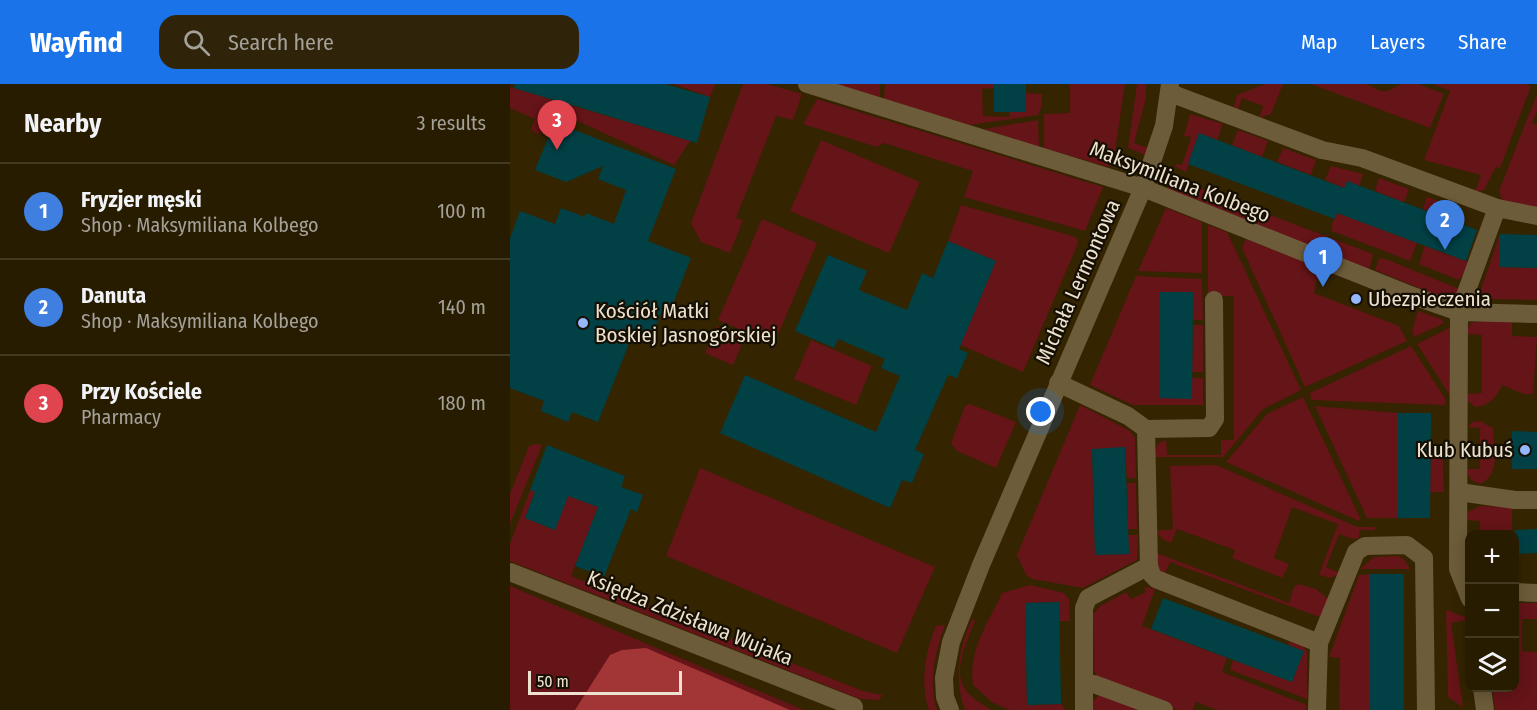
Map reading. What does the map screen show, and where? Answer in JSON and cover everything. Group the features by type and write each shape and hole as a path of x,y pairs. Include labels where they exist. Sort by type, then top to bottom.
{"street":[{"name":"Maksymiliana Kolbego","path":"807,84 1143,188 1413,297 1459,312 1537,314"},
{"name":"Michała Lermontowa","path":"947,704 945,668 951,642 1058,383 1143,188 1164,126 1170,89"},
{"path":"1170,89 1322,150 1362,159 1497,208 1537,216"},
{"path":"1465,585 1458,569 1459,312 1497,208"},
{"path":"1058,383 1128,416 1146,429 1209,428 1215,419 1214,300"},
{"path":"1146,429 1149,566 1152,575 1156,579 1319,643"},
{"path":"1459,492 1515,500 1537,500"},
{"path":"1317,710 1319,643 1360,547 1407,545 1424,558 1426,710"},
{"path":"1084,710 1084,608 1088,598 1149,566"},
{"name":"Księdza Zdzisława Wujaka","path":"510,572 854,707"},
{"path":"1519,592 1537,593"},
{"path":"1084,684 1094,684 1164,710"},
{"path":"1483,692 1485,710"}],"shaded area":[{"path":"673,84 715,84 710,97"},
{"path":"743,84 767,84 802,94 793,120 776,116 736,218 743,220 730,253 701,242 691,223"},
{"path":"837,84 880,84 880,98"},
{"path":"885,84 994,84 994,88 982,89 983,116 1010,117 1009,112 1026,93 1042,94 1042,105 1038,115 970,125 884,99"},
{"path":"1070,84 1125,84 1113,164 1108,167 1044,148 1044,114 1070,113"},
{"path":"1137,84 1146,84 1146,98 1134,143 1148,148 1146,155 1128,148"},
{"path":"1265,84 1283,84 1271,114 1259,118 1263,106 1242,98 1238,110 1234,106 1237,95"},
{"path":"1311,84 1367,84 1380,91 1388,91 1401,84 1418,84 1444,94 1430,128"},
{"path":"1433,84 1526,84 1531,86 1500,168 1496,167 1484,190 1475,192 1481,175 1424,160 1450,91"},
{"path":"510,87 690,141 674,165 551,109 539,135 531,130 535,119 510,108"},
{"path":"1537,94 1537,111 1532,123 1537,125 1537,211 1504,205 1499,191"},
{"path":"817,99 1103,187 1085,231 964,197 973,171 884,143 877,147 803,124"},
{"path":"1190,114 1223,124 1217,140 1199,133 1186,172 1176,167 1176,164 1182,165 1191,137 1184,136"},
{"path":"1038,120 1039,147 984,129"},
{"path":"1238,130 1268,141 1262,157 1232,145"},
{"path":"821,140 920,182 889,253 790,211"},
{"path":"1283,148 1316,160 1311,175 1277,162"},
{"path":"1331,166 1363,174 1359,186 1347,181 1344,188 1325,180"},
{"path":"1171,177 1257,210 1251,223 1176,194 1167,188"},
{"path":"1379,178 1409,189 1404,202 1375,191"},
{"path":"1427,197 1455,207 1450,220 1423,209"},
{"path":"961,205 1076,237 1078,243 1023,372 960,345 996,261 948,241"},
{"path":"1166,208 1202,222 1202,273 1138,271"},
{"path":"1262,212 1373,254 1369,270 1257,225"},
{"path":"1337,213 1417,243 1410,261 1332,231 1332,224"},
{"path":"762,219 817,243 774,344 718,320"},
{"path":"1208,225 1227,232 1301,390 1263,409 1223,457 1154,457 1157,446 1166,440 1167,455 1221,455 1221,440 1234,440 1234,296 1208,296"},
{"path":"1500,234 1500,267 1537,268 1537,300 1485,299 1479,295"},
{"path":"1246,239 1309,264 1318,274 1314,293 1399,326 1407,341 1305,387 1242,248"},
{"path":"1425,246 1471,263 1459,280 1419,264"},
{"path":"1379,258 1459,289 1454,298 1448,300 1375,270"},
{"path":"1136,276 1202,279 1203,320 1193,320 1193,292 1159,292 1159,398 1192,398 1192,378 1203,378 1203,405 1133,405 1090,385"},
{"path":"1418,311 1441,319 1444,323 1414,337 1412,330"},
{"path":"1512,321 1512,336 1537,337 1533,394 1524,394 1502,385 1495,397 1484,405 1475,407 1468,401 1466,394 1482,393 1482,335 1465,334 1471,323"},
{"path":"1193,325 1203,325 1203,372 1192,372"},
{"path":"717,326 745,337 733,365 705,353"},
{"path":"1451,327 1451,397 1417,344"},
{"path":"811,340 872,366 856,405 794,379"},
{"path":"1411,346 1446,400 1445,405 1311,400 1310,393"},
{"path":"1303,397 1360,518 1359,521 1226,462 1267,414"},
{"path":"970,404 1016,422 996,468 957,451 951,443 965,406"},
{"path":"1080,405 1130,431 1135,438 1136,478 1127,478 1125,448 1092,449 1095,555 1129,554 1128,535 1138,535 1137,560 1083,588 1032,579 1026,575 1017,555"},
{"path":"1315,406 1397,413 1397,518 1367,518"},
{"path":"1480,421 1493,428 1495,460 1491,474 1480,484 1471,480 1466,469 1480,469 1480,428 1468,427 1472,422"},
{"path":"542,445 510,524 510,494 529,446"},
{"path":"1431,446 1442,446 1444,492 1430,492"},
{"path":"1216,465 1357,527 1375,527 1375,530 1360,530 1359,538 1352,539 1339,534 1326,567 1340,573 1331,578 1319,575 1338,524 1292,507 1274,558 1289,564 1282,578 1232,558 1235,550 1177,529 1171,543 1162,539 1156,531 1173,529 1170,466"},
{"path":"700,468 935,567 897,653 666,556"},
{"path":"1127,483 1136,483 1137,529 1128,529"},
{"path":"530,490 535,492 525,518 554,530 568,496 598,507 571,576 863,691 883,695 878,700 860,699 510,561 510,544"},
{"path":"1480,506 1508,507 1512,509 1512,530 1480,530 1480,521 1465,520 1468,512"},
{"path":"1156,553 1289,603 1294,587 1298,584 1316,589 1328,599 1322,618 1170,562 1164,575 1159,571"},
{"path":"1398,556 1404,559 1410,569 1360,569 1374,557"},
{"path":"1370,574 1370,710 1339,710 1340,658 1329,657 1359,575"},
{"path":"1030,585 1064,593 1069,599 1070,621 1059,621 1058,602 1025,603 1027,705 1061,704 1066,710 1009,710 992,702 973,685 973,660 976,649 1002,593"},
{"path":"510,586 804,710 510,710"},
{"path":"1144,587 1155,589 1142,626 1227,658 1222,672 1307,705 1306,710 1217,710 1196,702 1193,710 1178,710 1097,678 1094,670 1093,614 1100,606 1126,592 1131,599 1146,592"},
{"path":"1519,603 1537,603 1537,619 1522,619 1522,651 1537,652 1537,710 1495,710 1493,692 1519,692"},
{"path":"1446,610 1465,617 1465,620 1451,623 1463,707 1448,697"},
{"path":"972,619 975,621 962,657 960,676 968,693 991,710 965,710 959,686 959,664 963,642"},
{"path":"945,625 934,667 933,688 937,710 929,710 924,678 929,646 936,626"},
{"path":"1290,641 1302,645 1307,651 1307,699 1230,670 1233,660 1292,682 1303,651 1288,645"},
{"path":"646,648 790,710 575,710 610,655 622,650"},
{"path":"1100,694 1149,710 1093,710 1092,702"}],"building":[{"name":"Kościół Matki Boskiej Jasnogórskiej","path":"515,84 665,84 710,97 697,143 572,105 564,126 676,169 648,241 691,258 670,311 663,308 649,343 632,336 598,422 572,412 568,422 541,411 544,401 510,388 510,238 520,211 555,224 561,208 585,217 586,213 614,224 626,190 598,179 603,166 566,182 535,170 550,133 546,131 557,101 514,88"},
{"path":"994,84 1026,84 1026,112 994,112"},
{"path":"1199,133 1344,188 1347,181 1477,230 1466,261 1337,213 1335,219 1188,164"},
{"path":"1500,234 1537,235 1537,268 1499,267"},
{"path":"948,241 996,261 959,349 968,353 957,378 948,375 915,450 924,454 912,483 902,480 890,508 720,433 745,375 876,432 900,376 881,368 885,359 838,339 834,348 795,331 828,255 867,271 859,290 907,310 922,273 933,278"},
{"path":"1159,292 1193,292 1192,399 1159,398"},
{"path":"1397,413 1431,413 1430,518 1397,518"},
{"name":"Klub Kubuś","path":"1512,431 1537,432 1537,469 1512,469"},
{"path":"547,445 625,476 621,487 643,495 637,512 631,509 604,577 575,566 598,507 568,496 555,530 525,518 535,492 530,490"},
{"path":"1125,447 1129,554 1095,555 1092,449"},
{"path":"1537,529 1537,553 1519,554 1519,530 1515,530"},
{"path":"1370,574 1404,574 1404,710 1370,710"},
{"path":"1163,598 1304,651 1292,682 1151,629"},
{"path":"1059,602 1061,704 1027,705 1025,603"}],"place":[{"name":"Przy Kościele","path":"557,150"},
{"name":"Danuta","path":"1445,250"},
{"name":"Fryzjer męski","path":"1323,287"},
{"name":"Ubezpieczenia","path":"1356,299"},
{"name":"Kościół Matki Boskiej Jasnogórskiej","path":"583,323"},
{"name":"Klub Kubuś","path":"1525,450"}]}
